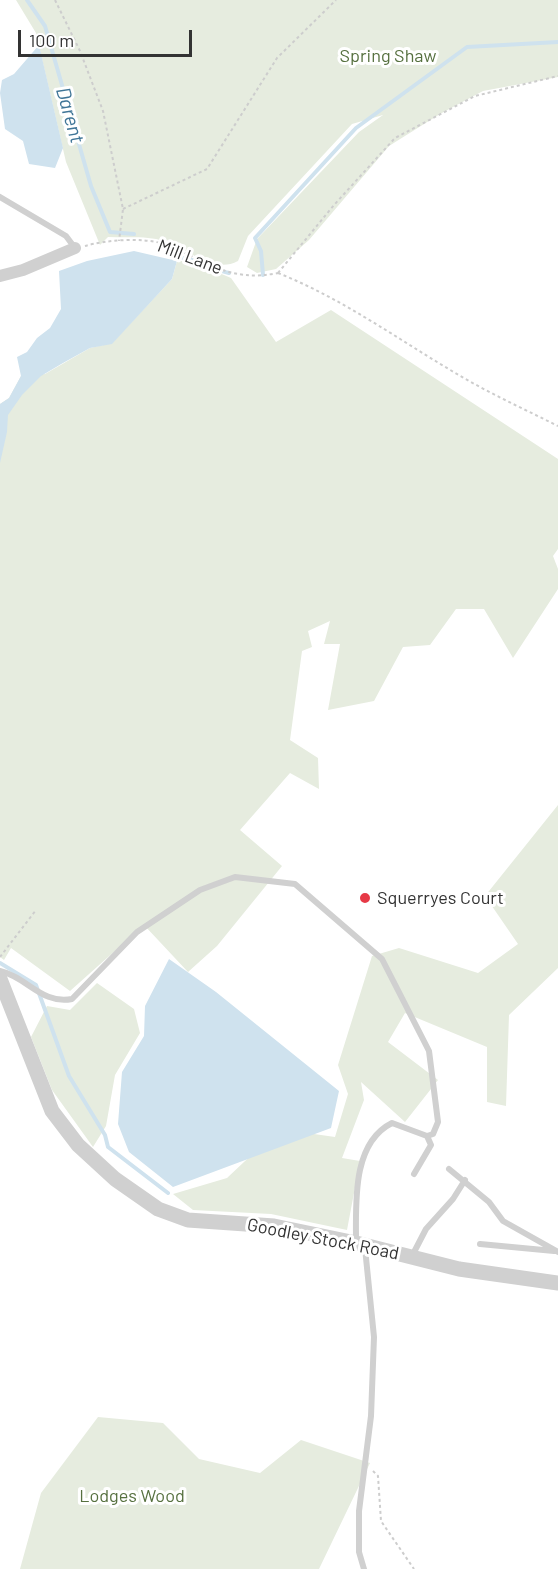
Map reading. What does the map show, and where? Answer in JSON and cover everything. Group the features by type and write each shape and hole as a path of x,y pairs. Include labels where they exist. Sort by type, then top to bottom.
{"street":[{"path":"0,276 23,270 75,248"},
{"name":"Goodley Stock Road","path":"0,979 52,1111 78,1145 115,1179 158,1209 188,1220 274,1226 360,1244 459,1269 558,1283"}],"lane":[{"path":"0,197 66,236 75,248"},
{"path":"0,971 9,973 48,998 62,1001 72,999 137,932 200,890 235,877 295,884 382,958 429,1051 438,1122 433,1134 427,1136 392,1123 381,1129 368,1149 358,1182 360,1244 374,1337 370,1416 359,1510 359,1552 364,1569"},
{"path":"414,1174 431,1145 427,1136"},
{"path":"449,1169 465,1180 498,1211 503,1221 558,1252 480,1244"},
{"path":"411,1257 426,1229 453,1199 465,1180"}],"path":[{"path":"55,0 80,51 103,111 123,209 119,225 119,241"},
{"path":"123,209 207,169 277,58 336,0"},
{"path":"558,76 475,96 395,138 334,205 278,273 353,309 480,387 558,426"},
{"name":"Mill Lane","path":"75,248 105,240 161,243 212,268 255,278 278,273"},
{"path":"0,957 36,910"},
{"path":"364,1462 378,1476 381,1521 414,1569"}],"green space":[{"name":"Spring Shaw","path":"16,0 558,0 558,77 483,91 440,114 389,146 309,240 276,269 257,273 247,267 257,239 359,132 383,115 352,124 248,236 238,261 228,264 209,262 170,243 148,238 108,237 100,245 66,162 36,33"},
{"path":"177,261 191,261 231,278 276,342 331,310 558,459 558,549 553,556 558,569 558,589 513,658 484,609 456,609 430,645 403,647 374,701 328,710 340,644 324,644 330,621 308,631 312,647 302,651 290,740 318,758 319,789 290,773 240,830 282,866 217,946 188,972 144,925 70,991 11,948 4,960 0,957 0,404 9,398 21,376 45,374 90,348 112,343 172,279"},
{"path":"558,805 558,968 509,1015 506,1106 487,1102 487,1047 405,1013 388,1042 438,1080 405,1122 361,1082 364,1100 342,1158 360,1161 347,1230 271,1214 193,1210 173,1194 227,1178 279,1129 335,1137 348,1094 338,1065 372,956 399,948 478,973 518,944 485,896"},
{"path":"97,983 134,1009 140,1033 115,1075 106,1126 93,1147 52,1090 31,1037 47,1006 70,1010"},
{"name":"Lodges Wood","path":"98,1417 163,1423 199,1459 260,1473 301,1440 370,1463 319,1569 20,1569 41,1493"}],"water":[{"path":"39,45 63,148 55,168 29,164 23,141 5,129 0,93 2,80 14,74"},
{"path":"134,251 177,261 172,279 112,344 90,348 63,363 41,376 22,395 8,415 7,432 0,463 0,404 9,398 21,376 17,357 27,352 37,338 50,328 61,309 59,271 87,261"},
{"path":"169,959 216,992 339,1091 331,1128 173,1187 129,1152 118,1124 122,1072 144,1036 145,1006"}],"waterway":[{"name":"Darent","path":"27,0 45,26 91,186 110,232 134,234"},
{"path":"263,275 261,251 255,238 356,128 467,47 558,42"},
{"path":"173,258 193,260 229,273"},
{"path":"0,963 36,985 69,1076 105,1135 108,1147 168,1193"}],"place":[{"name":"Squerryes Court","path":"365,898"}]}
